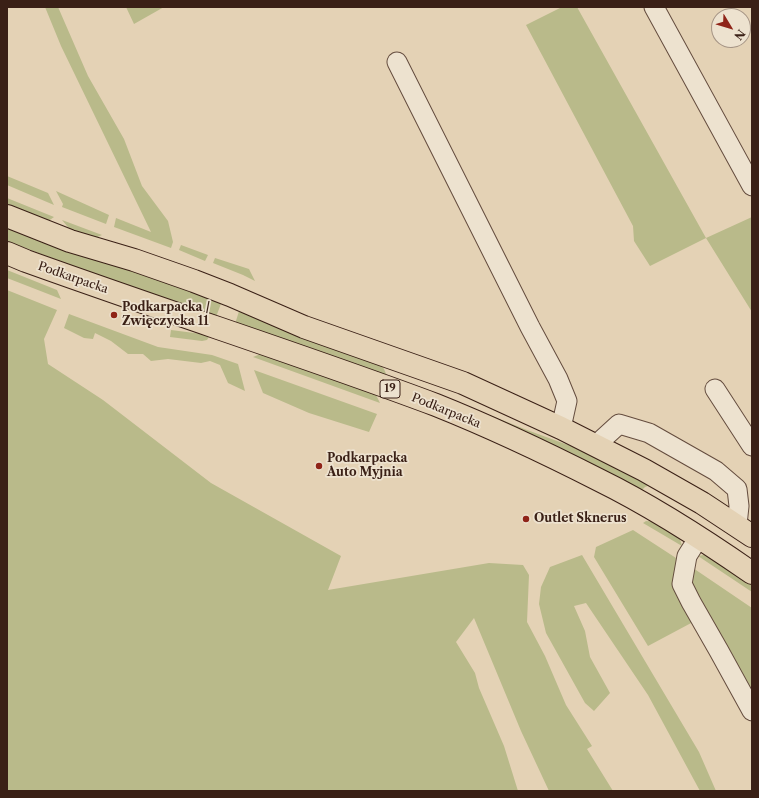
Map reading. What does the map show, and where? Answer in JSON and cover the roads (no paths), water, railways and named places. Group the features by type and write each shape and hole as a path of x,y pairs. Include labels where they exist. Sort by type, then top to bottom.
{"highway":[{"name":"19","path":"7,216 70,241 134,260 194,281 257,306 304,327 463,383 561,428 644,470 744,530"},
{"name":"Podkarpacka","path":"7,253 402,393 506,435 600,480 650,508 699,537 752,573"},
{"path":"402,393 397,386 396,381 402,376 443,392 463,383"},
{"path":"650,508 648,499 653,493 661,495 690,511 716,512"}],"street":[{"path":"654,7 752,186"},
{"path":"397,62 530,327 558,379 567,401 561,428"},
{"path":"715,389 752,446"},
{"path":"596,445 619,424 649,433 716,471 737,489 744,530"},
{"path":"699,537 687,556 682,584 752,711"}],"place":[{"name":"Podkarpacka / Zwięczycka 11","path":"114,315"},
{"name":"Podkarpacka Auto Myjnia","path":"319,466"},
{"name":"Outlet Sknerus","path":"526,519"}]}
